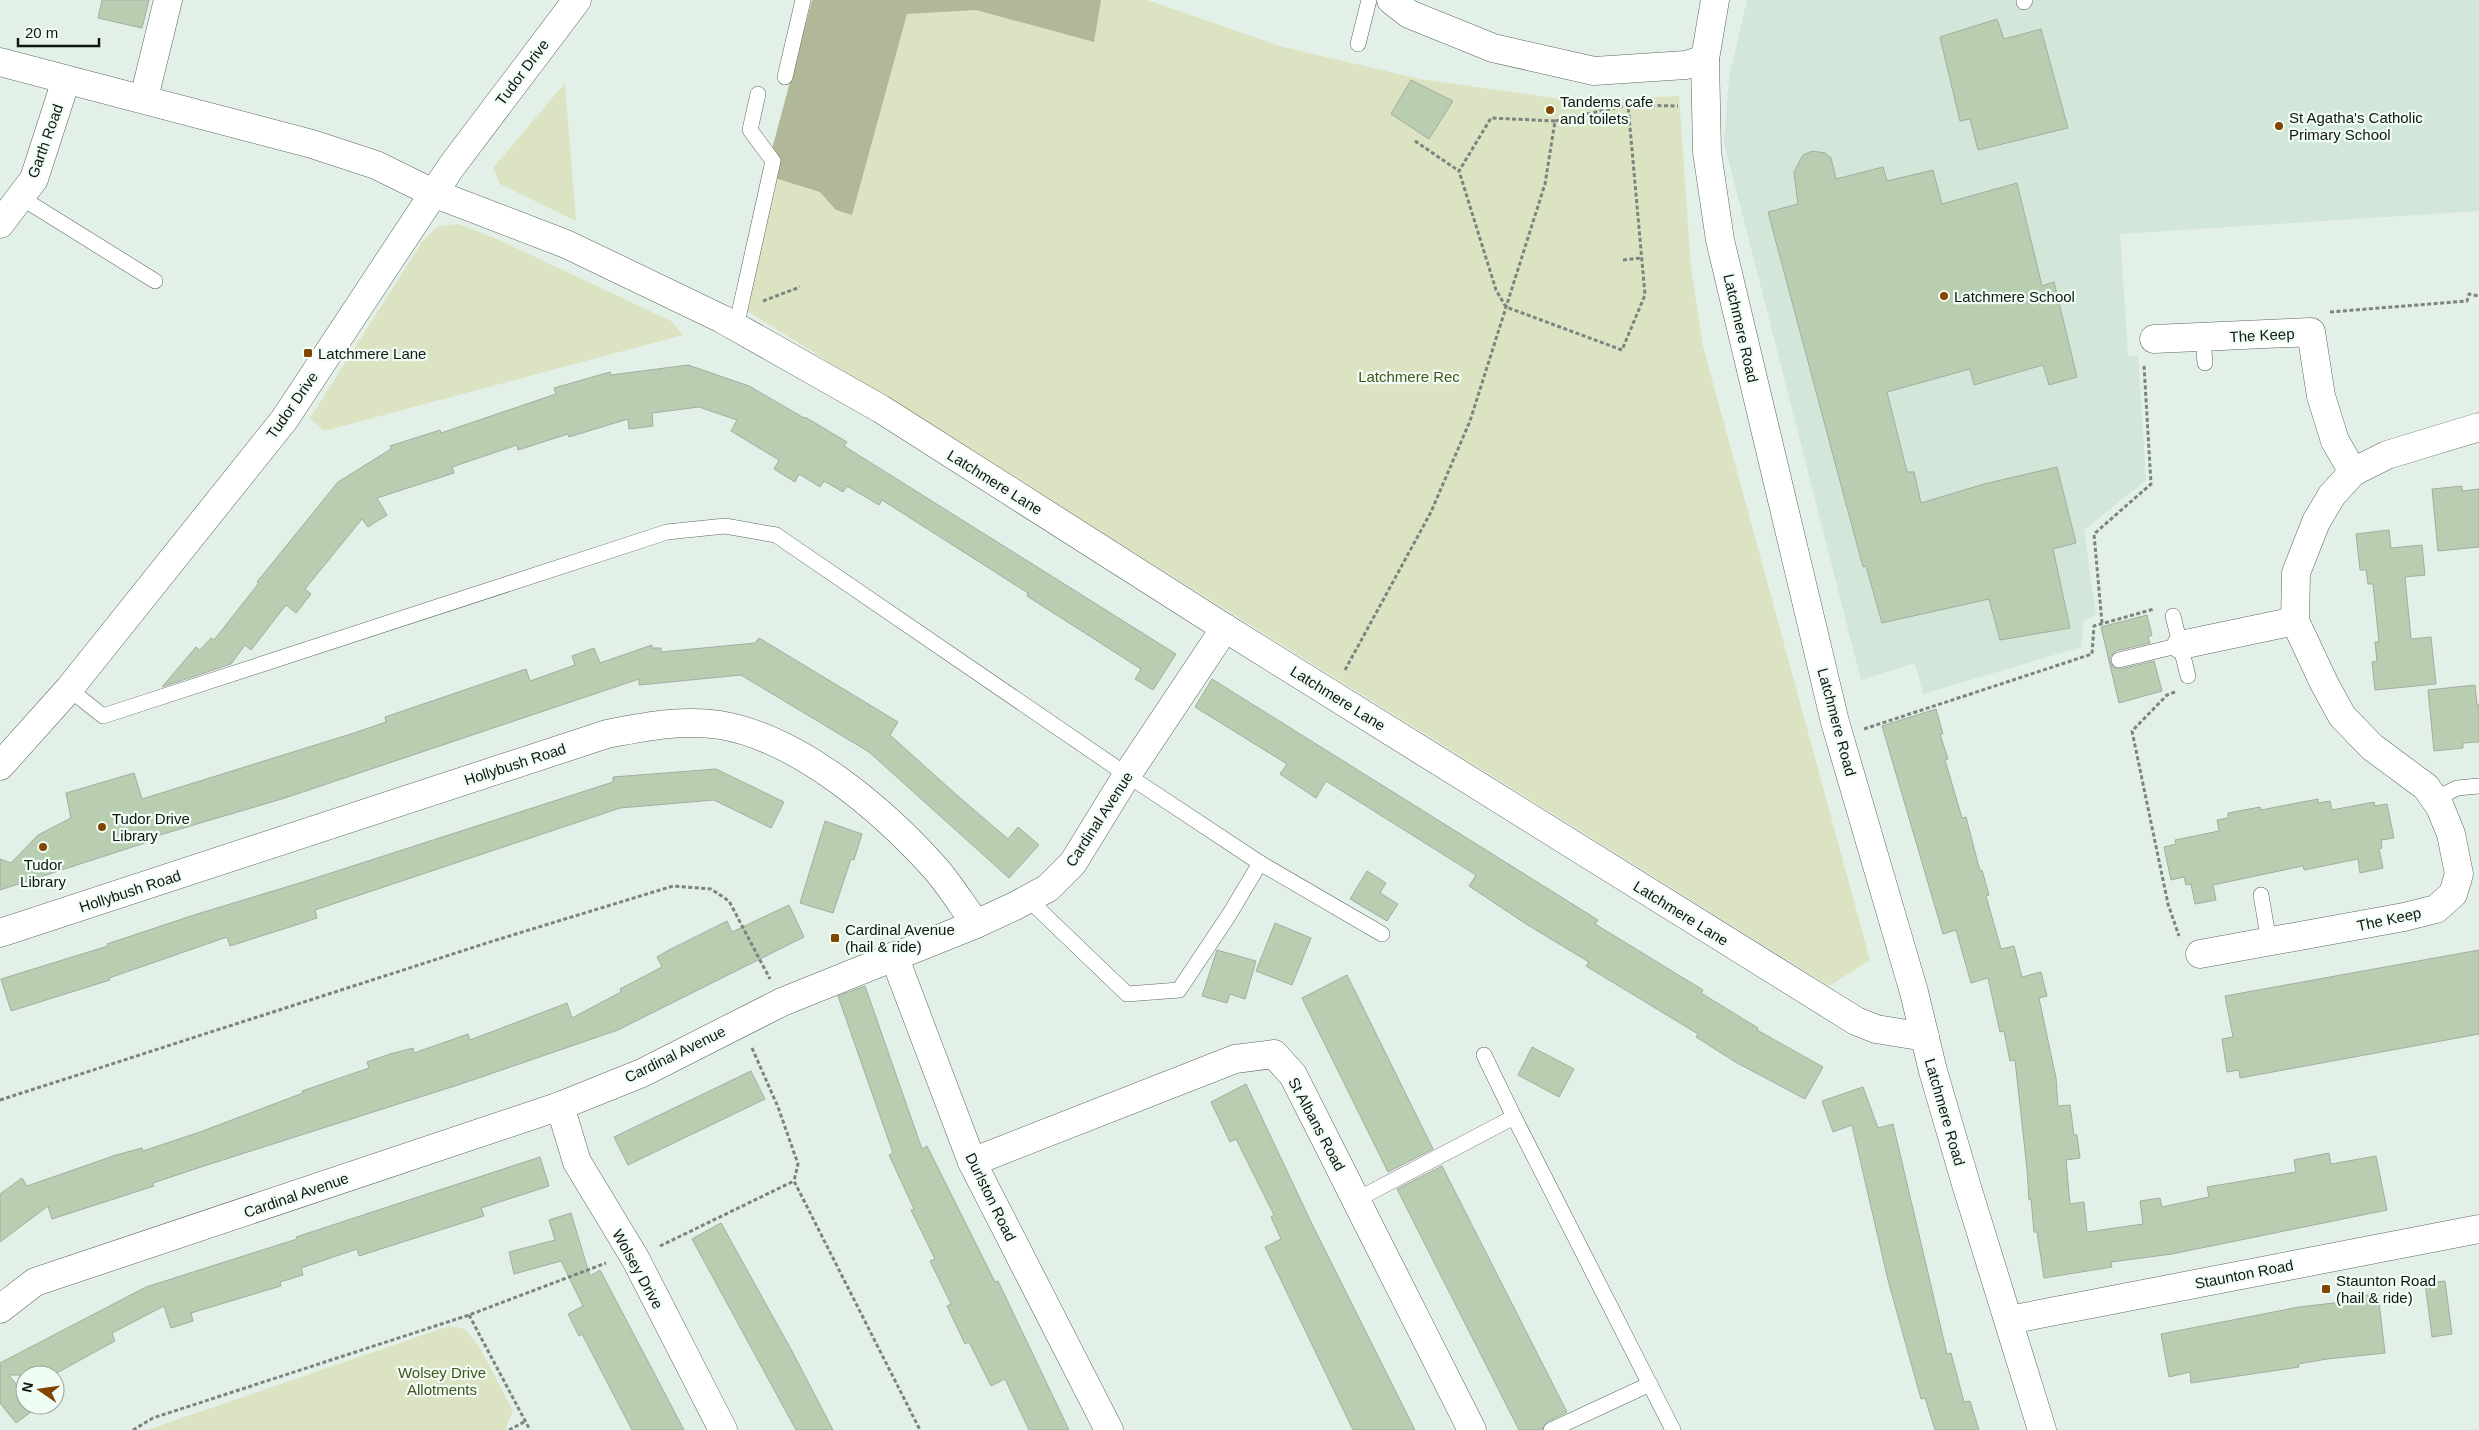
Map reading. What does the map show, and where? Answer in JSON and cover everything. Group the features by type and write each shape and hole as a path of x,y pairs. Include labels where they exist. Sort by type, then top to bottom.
{"street":[{"path":"144,98 168,0"},
{"name":"Tudor Drive","path":"0,766 70,689 284,420 432,193 577,0"},
{"path":"1391,0 1409,14 1493,48 1594,70 1686,65 1705,59"},
{"name":"Latchmere Road","path":"1715,0 1705,59 1707,152 1720,240 1835,722 1914,992 1932,1071 2042,1430"},
{"name":"Latchmere Lane","path":"0,62 144,98 312,144 376,165 432,193 566,244 738,316 1225,628 1856,1021 1876,1029 1925,1037"},
{"name":"Garth Road","path":"0,224 34,179 66,80"},
{"name":"The Keep","path":"2154,339 2204,351 2311,332 2321,396 2335,441 2353,472"},
{"name":"The Keep","path":"2200,954 2404,918 2436,909 2453,894 2459,874 2450,834 2440,807 2426,787 2372,747 2342,716 2324,683 2295,621 2296,573 2316,522 2332,495 2353,472 2387,455 2479,427"},
{"path":"2181,645 2295,621"},
{"name":"Cardinal Avenue","path":"0,1309 35,1282 560,1106 642,1073 741,1021 782,1002 976,924 1048,888 1074,863 1127,775 1225,628"},
{"name":"Hollybush Road","path":"0,933 607,734 687,722 720,725 759,734 826,771 883,816 936,869 976,924"},
{"name":"Durlston Road","path":"894,956 972,1162 1109,1430"},
{"name":"St Albans Road","path":"972,1162 1235,1059 1274,1054 1293,1075 1472,1430"},
{"name":"Wolsey Drive","path":"560,1106 577,1162 633,1256 722,1430"},
{"name":"Staunton Road","path":"2009,1320 2479,1229"}],"lane":[{"path":"785,77 802,0"},
{"path":"1358,44 1368,0"},
{"path":"738,316 773,161 750,130 758,94"},
{"path":"20,197 155,281"},
{"path":"70,689 104,716 667,532 725,526 776,535 1127,775 1260,863 1382,934"},
{"path":"2173,616 2188,676"},
{"path":"2119,660 2181,645"},
{"path":"2435,799 2457,788 2479,786"},
{"path":"1028,899 1127,994 1179,990 1229,915 1260,863"},
{"path":"2261,895 2269,942"},
{"path":"1484,1055 1673,1430"},
{"path":"1356,1200 1514,1117"},
{"path":"1551,1430 1650,1384"}],"path":[{"path":"1459,170 1491,118 1555,121 1628,105 1680,106"},
{"path":"1415,141 1459,170 1496,290 1506,307 1622,350 1645,295 1628,105"},
{"path":"1332,695 1431,512 1470,421 1545,184 1555,121"},
{"path":"1623,260 1641,258"},
{"path":"738,316 750,305 800,287"},
{"path":"2311,332 2313,314 2467,301 2469,294 2479,296"},
{"path":"2102,623 2094,534 2150,484 2143,341 2154,339"},
{"path":"1835,722 1855,716 1860,731 1876,724 2092,654 2094,626 2102,623 2170,604 2173,616"},
{"path":"2188,676 2188,688 2167,695 2132,732 2168,904 2186,957 2200,954"},
{"path":"0,1100 493,941 673,886 711,889 729,901 782,1002"},
{"path":"741,1021 798,1164 794,1181 920,1430"},
{"path":"133,1430 153,1418 469,1315 633,1256 794,1181"},
{"path":"469,1315 530,1430"},
{"path":"509,1430 526,1421"}],"shaded area":[{"name":"Latchmere School","path":"1747,0 2479,0 2479,211 2120,234 2128,356 2138,355 2146,480 2084,530 2096,615 2084,620 2081,647 1923,694 1915,663 1861,680 1724,142 1729,78"}],"green space":[{"path":"812,0 1101,0 1094,42 976,10 907,14 852,215 836,210 820,192 765,175"},
{"name":"Latchmere Rec","path":"813,0 1147,0 1283,47 1420,79 1575,101 1679,96 1691,268 1703,346 1870,960 1829,986 747,311"},
{"path":"565,83 576,221 500,184 493,168"},
{"path":"459,224 499,240 671,321 683,335 324,431 310,418 422,242 438,226"},
{"name":"Wolsey Drive Allotments","path":"449,1326 465,1329 479,1346 513,1411 506,1427 507,1430 147,1430"}],"building":[{"path":"102,0 149,0 142,28 98,18"},
{"path":"1997,19 2004,39 2041,29 2068,128 1978,150 1970,119 1960,121 1940,37"},
{"path":"1411,80 1453,101 1429,139 1391,114"},
{"path":"1812,151 1825,153 1831,158 1836,179 1883,167 1887,181 1933,170 1942,204 2017,183 2042,286 2054,282 2077,377 2049,385 2043,365 1974,385 1970,369 1887,392 1907,472 1914,472 1921,503 1984,484 2057,467 2076,543 2053,549 2070,628 2000,640 1989,599 1882,623 1866,566 1863,567 1768,212 1798,204 1794,172 1803,155"},
{"path":"688,365 749,386 805,417 847,442 844,446 1176,654 1153,690 1135,679 1141,669 1027,596 1028,593 882,500 879,505 847,486 843,492 824,481 820,487 799,474 795,482 774,469 779,460 731,431 737,420 699,407 652,413 653,426 629,429 628,419 569,437 568,434 518,450 517,445 452,467 454,473 377,498 387,515 368,527 362,519 305,589 311,594 296,613 286,605 251,650 245,645 231,664 162,687 196,647 200,650 211,638 214,640 259,583 257,582 338,482 391,449 390,446 440,430 441,433 556,394 554,388 610,372 611,375"},
{"path":"2462,486 2462,491 2479,489 2479,547 2438,551 2432,489"},
{"path":"2389,530 2391,548 2422,545 2425,575 2405,577 2411,639 2431,637 2436,684 2375,690 2372,662 2377,661 2375,642 2379,642 2373,584 2368,584 2366,570 2360,570 2356,534"},
{"path":"2147,615 2152,635 2148,637 2150,643 2116,651 2110,657 2110,662 2113,667 2121,669 2154,661 2162,691 2119,703 2101,627"},
{"path":"759,638 898,722 890,735 959,797 1008,839 1018,827 1039,845 1009,878 869,752 741,675 639,685 639,679 285,798 153,837 154,840 0,890 0,859 11,863 38,835 71,818 66,793 134,773 142,799 354,733 386,722 385,717 526,669 530,681 575,665 572,656 594,648 600,663 652,645 652,648 661,648 661,652 755,643"},
{"path":"1212,679 1598,920 1595,924 1703,990 1701,993 1758,1028 1757,1030 1823,1067 1805,1099 1737,1063 1696,1037 1698,1034 1586,966 1589,962 1526,924 1469,886 1476,875 1326,781 1316,798 1280,774 1287,764 1195,707"},
{"path":"2475,685 2477,705 2479,704 2479,742 2463,743 2463,748 2434,751 2428,690"},
{"path":"1936,709 1943,734 1940,734 1948,759 1945,760 1962,818 1966,817 1980,871 1982,870 1989,895 1986,896 2001,949 2014,946 2022,977 2041,972 2047,996 2039,998 2056,1078 2058,1106 2070,1105 2074,1135 2077,1135 2080,1158 2066,1160 2070,1204 2084,1202 2087,1232 2143,1224 2140,1201 2160,1198 2162,1207 2209,1197 2207,1187 2296,1172 2294,1160 2329,1153 2331,1164 2376,1156 2387,1210 2172,1254 2111,1262 2112,1267 2044,1278 2037,1232 2034,1232 2031,1199 2029,1200 2015,1060 2010,1061 2004,1031 2000,1032 1988,978 1971,983 1956,930 1943,934 1882,726"},
{"path":"716,769 784,802 771,828 714,800 620,808 315,910 317,918 296,925 230,946 227,937 109,978 110,980 11,1011 1,979 108,946 107,944 194,915 613,782 613,777"},
{"path":"2318,799 2318,803 2330,801 2332,810 2374,802 2375,806 2387,804 2394,838 2381,840 2382,848 2379,849 2383,868 2360,873 2358,859 2304,870 2303,866 2213,885 2216,900 2195,904 2191,884 2186,885 2184,877 2171,880 2164,847 2176,844 2175,840 2219,831 2217,820 2228,818 2228,813 2260,807 2261,810"},
{"path":"825,821 862,834 854,860 851,859 833,913 800,903"},
{"path":"1367,871 1386,883 1380,893 1398,904 1387,921 1350,899"},
{"path":"789,905 804,937 618,1030 461,1084 153,1183 154,1186 52,1219 48,1206 0,1242 0,1194 22,1178 27,1186 116,1155 142,1148 143,1151 200,1132 303,1093 302,1091 369,1068 367,1062 390,1054 413,1048 414,1053 468,1034 470,1040 567,1003 572,1018 621,992 620,989 662,967 657,957 669,950 727,921 732,932"},
{"path":"1275,923 1311,938 1292,985 1256,971"},
{"path":"1217,950 1256,961 1245,999 1230,994 1227,1003 1202,996"},
{"path":"2479,950 2479,1034 2240,1078 2239,1070 2227,1072 2222,1039 2233,1037 2225,996"},
{"path":"1347,975 1433,1149 1388,1172 1302,998"},
{"path":"865,986 922,1149 927,1146 995,1282 998,1281 1069,1430 1029,1430 1005,1379 991,1386 969,1342 965,1344 947,1306 951,1304 930,1261 935,1259 911,1210 914,1209 889,1155 893,1153 838,996"},
{"path":"1532,1047 1574,1069 1559,1097 1518,1075"},
{"path":"751,1071 765,1099 628,1165 614,1137"},
{"path":"1246,1084 1311,1222 1415,1430 1353,1430 1265,1247 1281,1239 1271,1217 1274,1215 1236,1139 1230,1142 1211,1102"},
{"path":"1863,1087 1878,1128 1893,1124 1947,1354 1951,1353 1964,1402 1970,1401 1979,1430 1935,1430 1925,1398 1921,1399 1888,1280 1852,1125 1833,1132 1822,1101"},
{"path":"540,1157 549,1186 481,1208 484,1216 359,1256 357,1249 301,1268 303,1275 280,1282 281,1286 191,1313 193,1321 171,1328 164,1306 112,1333 115,1341 65,1368 65,1365 15,1365 15,1375 9,1375 15,1383 15,1415 27,1415 16,1423 0,1403 0,1363 146,1287 297,1239 296,1237"},
{"path":"1442,1166 1567,1412 1547,1422 1542,1430 1519,1430 1397,1189"},
{"path":"571,1213 590,1276 600,1270 684,1430 632,1430 582,1334 579,1336 568,1314 583,1306 561,1261 514,1274 509,1252 555,1240 549,1220"},
{"path":"721,1223 833,1430 796,1430 692,1239"},
{"path":"2445,1281 2452,1334 2432,1337 2425,1283"},
{"path":"2378,1294 2385,1353 2327,1359 2298,1364 2299,1367 2191,1383 2190,1372 2169,1377 2161,1334 2299,1307 2342,1302 2341,1298"}],"place":[{"name":"Tandems cafe and toilets","path":"1550,110"},
{"name":"St Agatha's Catholic Primary School","path":"2279,126"},
{"name":"Latchmere School","path":"1944,296"},
{"name":"Latchmere Lane","path":"308,353"},
{"name":"Tudor Drive Library","path":"102,827"},
{"name":"Tudor Library","path":"43,847"},
{"name":"Cardinal Avenue (hail & ride)","path":"835,938"},
{"name":"Staunton Road (hail & ride)","path":"2326,1289"}]}
